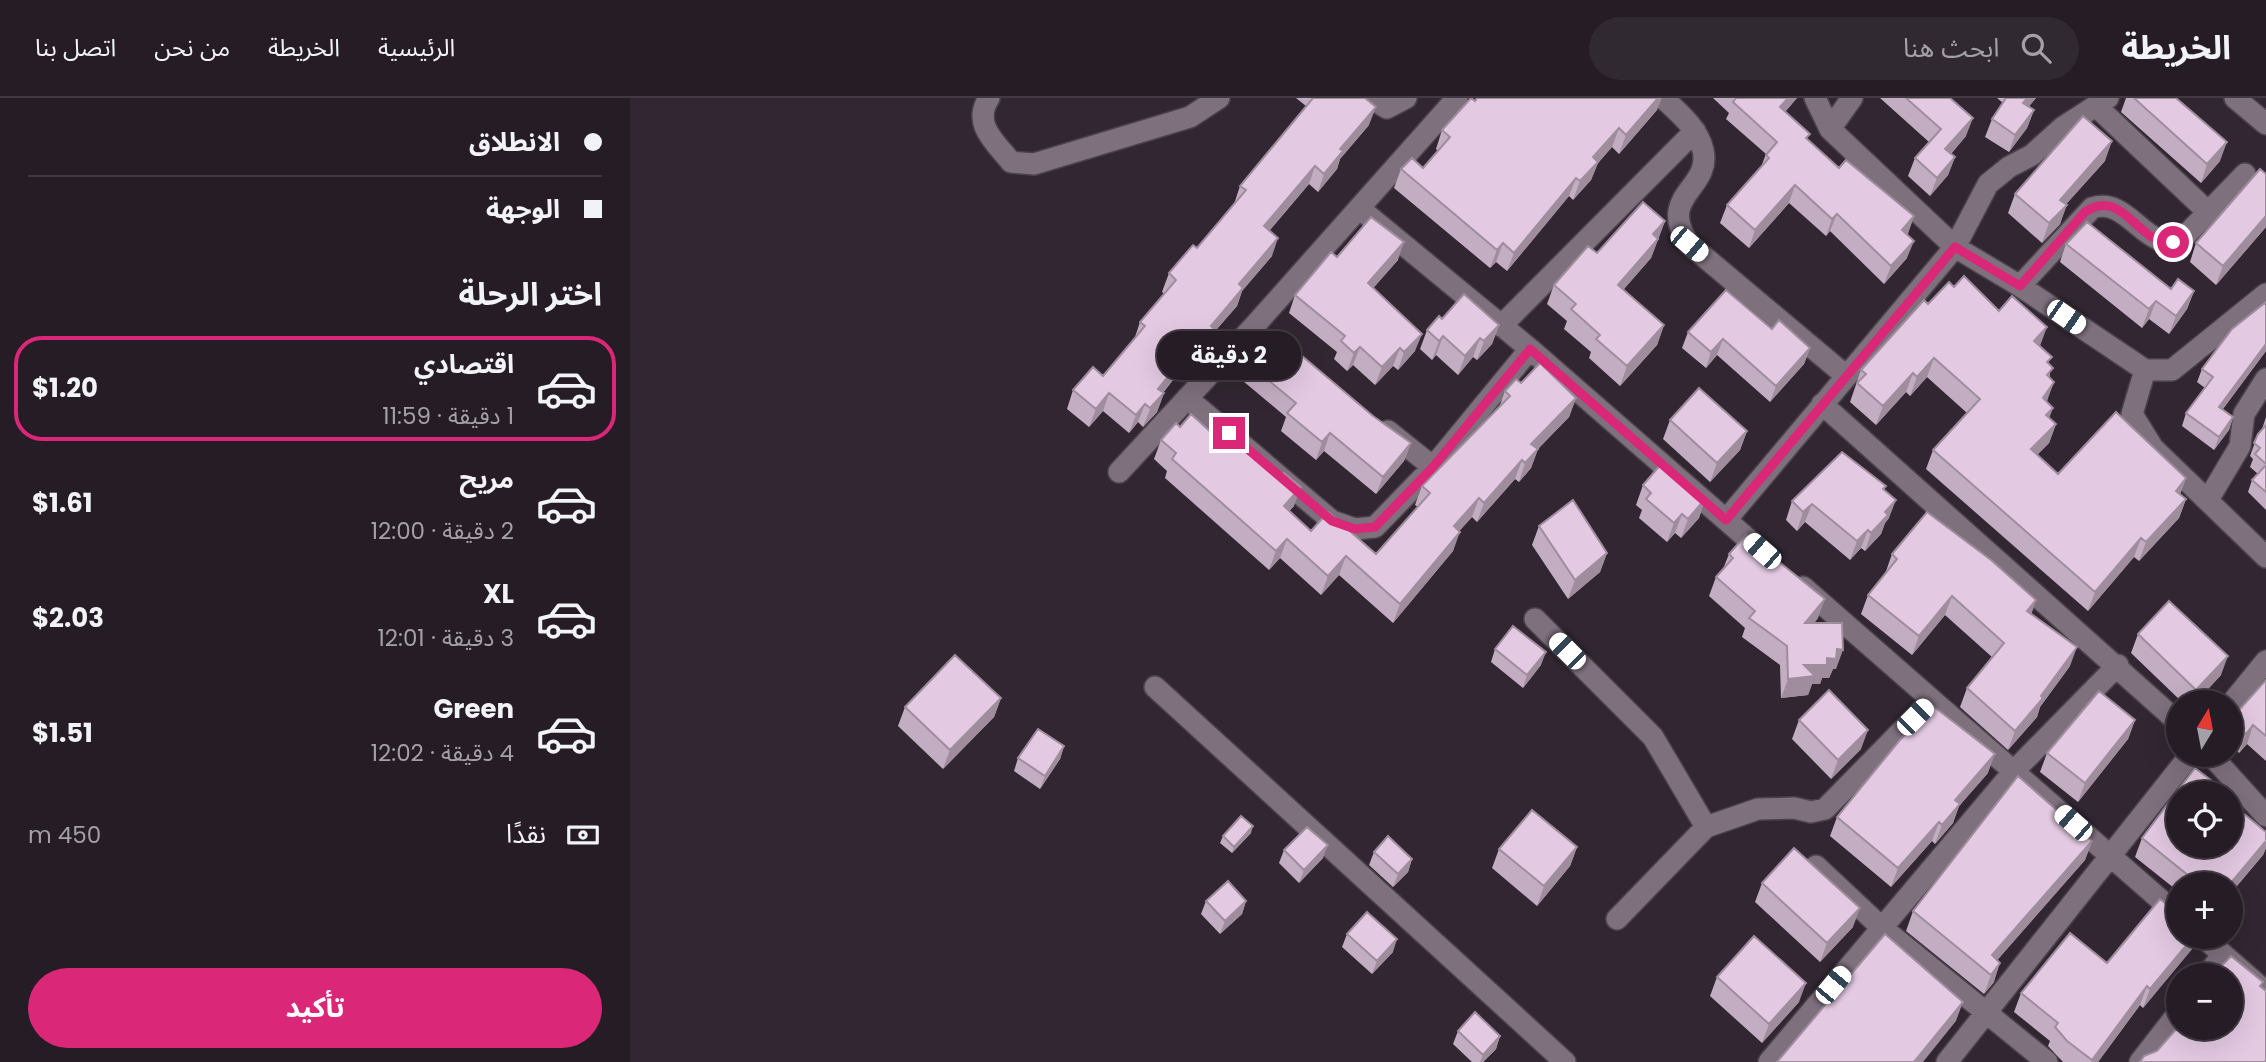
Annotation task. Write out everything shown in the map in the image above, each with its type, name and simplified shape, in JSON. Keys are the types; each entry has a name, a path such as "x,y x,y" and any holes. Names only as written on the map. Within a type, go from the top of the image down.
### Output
{"street":[{"path":"989,98 982,111 982,124 1011,162 1022,164 1034,163 1190,117 1219,98"},
{"path":"1371,98 1387,108 1406,98"},
{"path":"1119,472 1256,324 1457,98"},
{"path":"1663,98 1695,131 1703,149 1703,164 1676,212 1678,228 1689,244 1845,375"},
{"path":"1815,98 1830,129 1955,247 2020,286 2145,370 2172,370 2266,294"},
{"path":"1830,129 1852,98"},
{"path":"2235,98 2266,124"},
{"path":"1726,520 1955,247 1981,196 1998,175 2032,155 2063,127 2102,102 2208,212"},
{"path":"1501,326 1695,131"},
{"path":"2020,286 2092,208 2106,205 2118,208 2156,240 2167,243 2185,236 2245,174"},
{"path":"1359,208 1530,349 2166,905"},
{"path":"1256,324 1277,341"},
{"path":"1187,398 1332,521 1355,529 1375,527 1433,467 1530,349"},
{"path":"2145,370 2132,414 2153,448 2266,557"},
{"path":"2208,500 2240,446 2244,414 2266,379"},
{"path":"1822,404 2118,665 2166,711"},
{"path":"1370,417 1433,467"},
{"path":"1535,619 1653,737 1706,827"},
{"path":"1769,1062 2014,771 2118,665"},
{"path":"2243,690 2265,665"},
{"path":"1155,687 1565,1062"},
{"path":"1616,919 1706,827 1758,809 1786,808 1811,812 1825,808 1932,700"},
{"path":"1947,1062 2181,767"},
{"path":"2222,767 2266,816"},
{"path":"1816,866 1881,927 2047,1062"},
{"path":"2217,949 2266,992"},
{"path":"2216,963 2223,954"},
{"path":"2140,1062 2166,1029"}],"building":[{"path":"1313,98 1365,98 1376,107 1340,149 1343,151 1324,174 1315,166 1264,226 1278,238 1239,284 1243,288 1211,326 1216,331 1200,349 1194,344 1158,389 1164,393 1150,408 1145,404 1136,415 1109,393 1096,409 1073,390 1093,367 1103,376 1145,326 1140,322 1176,280 1169,273 1193,245 1197,248 1246,190 1240,186"},
{"path":"1471,98 1475,101 1477,98 1658,98 1626,135 1619,128 1593,157 1598,162 1580,181 1576,178 1514,253 1503,243 1497,250 1401,169 1412,158 1423,168 1450,137 1442,130"},
{"path":"1736,98 1788,98 1780,107 1810,134 1806,138 1839,168 1846,160 1914,216 1902,230 1914,241 1891,266 1837,214 1832,219 1795,185 1755,230 1727,205 1769,158 1766,155 1777,142 1733,102"},
{"path":"1906,98 1950,98 1973,118 1945,149 1955,157 1937,178 1915,158 1941,129"},
{"path":"2006,98 2027,98 2023,103 2034,110 2015,135 1992,119"},
{"path":"2134,98 2176,98 2227,142 2207,164"},
{"path":"2083,116 2112,141 2060,200 2067,205 2049,223 2015,194"},
{"path":"2260,169 2266,174 2266,216 2223,266 2196,243"},
{"path":"1643,202 1665,221 1653,234 1658,239 1618,285 1664,325 1627,366 1596,339 1600,335 1571,309 1576,304 1554,285 1588,246 1597,253"},
{"path":"1371,217 1404,242 1368,283 1422,334 1404,352 1400,348 1382,367 1360,347 1354,353 1341,341 1345,336 1295,295 1331,252 1337,257"},
{"path":"2087,222 2171,289 2178,279 2194,291 2176,316 2156,301 2149,309 2066,244"},
{"path":"1964,276 1999,311 2012,296 2047,327 2034,341 2052,357 2047,362 2053,368 2047,375 2054,382 2043,398 2053,408 2046,415 2056,424 2031,449 2058,474 2116,412 2186,478 2176,491 2186,499 2146,542 2141,538 2095,592 1933,450 1980,399 1934,358 1917,377 1913,373 1883,406 1857,383 1866,374 1861,370 1924,300 1928,304 1949,282 1954,287"},
{"path":"1726,290 1772,329 1779,320 1810,348 1776,386 1723,339 1711,352 1688,332"},
{"path":"1464,294 1499,325 1484,341 1480,338 1465,356 1443,336 1439,341 1427,330 1439,316 1442,319"},
{"path":"2266,302 2266,344 2219,407 2233,417 2219,437 2186,413 2213,377 2202,369 2232,329"},
{"path":"1275,333 1373,416 1411,443 1383,477 1330,433 1322,442 1287,413 1296,403 1249,364"},
{"path":"1540,363 1576,398 1531,444 1538,449 1525,463 1522,460 1484,503 1479,498 1454,526 1460,532 1400,604 1346,556 1328,576 1287,539 1276,551 1172,459 1176,453 1161,440 1176,423 1180,427 1191,414 1225,445 1232,437 1279,479 1284,473 1301,487 1284,506 1311,531 1328,512 1376,554 1430,493 1422,486 1510,396 1505,391 1516,379 1521,383"},
{"path":"1699,388 1747,431 1717,463 1670,420"},
{"path":"2266,425 2266,464 2255,454 2260,448 2254,443"},
{"path":"1842,452 1886,486 1883,489 1896,500 1885,512 1888,515 1871,533 1868,530 1857,541 1812,504 1803,512 1792,501"},
{"path":"1663,462 1705,499 1688,519 1682,514 1674,523 1646,499 1651,493 1643,485"},
{"path":"2266,465 2266,492 2252,480"},
{"path":"1573,500 1607,553 1575,580 1539,526"},
{"path":"1927,512 1991,560 2036,600 2027,611 2077,647 2041,696 2043,698 2015,731 1967,688 2004,643 1952,596 1919,636 1868,595 1897,559 1892,554"},
{"path":"1746,535 1825,599 1805,623 1842,623 1843,650 1837,649 1836,659 1827,658 1827,665 1804,665 1815,676 1788,679 1787,646 1749,618 1755,611 1716,577 1733,558 1729,554"},
{"path":"2169,601 2228,656 2196,690 2138,634"},
{"path":"1513,626 1546,652 1527,675 1495,649"},
{"path":"955,655 1001,698 950,750 905,707"},
{"path":"2266,680 2266,736 2253,725 2246,734 2244,732 2244,705"},
{"path":"1829,690 1868,730 1838,760 1799,720"},
{"path":"2099,691 2135,720 2085,783 2047,753"},
{"path":"1933,706 1995,754 1955,800 1960,804 1942,825 1939,822 1898,868 1837,817 1899,741"},
{"path":"1038,729 1064,746 1045,776 1018,758"},
{"path":"2195,768 2212,781 2185,781"},
{"path":"2018,776 2092,841 1992,955 2000,963 1991,975 1913,911"},
{"path":"2166,806 2166,857 2142,838"},
{"path":"1532,810 1577,847 1544,886 1499,849"},
{"path":"2243,813 2266,832 2266,841 2240,872 2184,872 2167,858 2243,858"},
{"path":"1241,816 1253,826 1234,847 1223,836"},
{"path":"1307,827 1328,845 1304,870 1284,850"},
{"path":"1388,836 1412,859 1398,874 1374,852"},
{"path":"1794,848 1860,908 1827,943 1762,883"},
{"path":"1228,881 1246,901 1225,921 1206,901"},
{"path":"2160,899 2166,904 2166,949 2183,949 2172,963 2166,963 2166,970 2150,989 2147,986 2092,1060 2067,1041 2055,1027 2058,1023 2021,993 2070,933 2107,963"},
{"path":"1367,912 1397,939 1377,961 1347,934"},
{"path":"1885,934 1963,1002 1914,1062 1777,1062"},
{"path":"1754,936 1806,983 1769,1024 1717,977"},
{"path":"2231,956 2240,963 2224,963"},
{"path":"2243,966 2263,982 2260,986 2266,991 2265,1062 2140,1062 2144,1056 2157,1051 2167,1040 2243,1040"},
{"path":"1475,1012 1500,1036 1483,1055 1458,1031"}],"route":[{"path":"1229,433 1332,521 1355,529 1375,527 1433,467 1530,349 1726,520 1955,247 2020,286 2085,212 2099,205 2118,208 2156,240 2173,242"}]}
